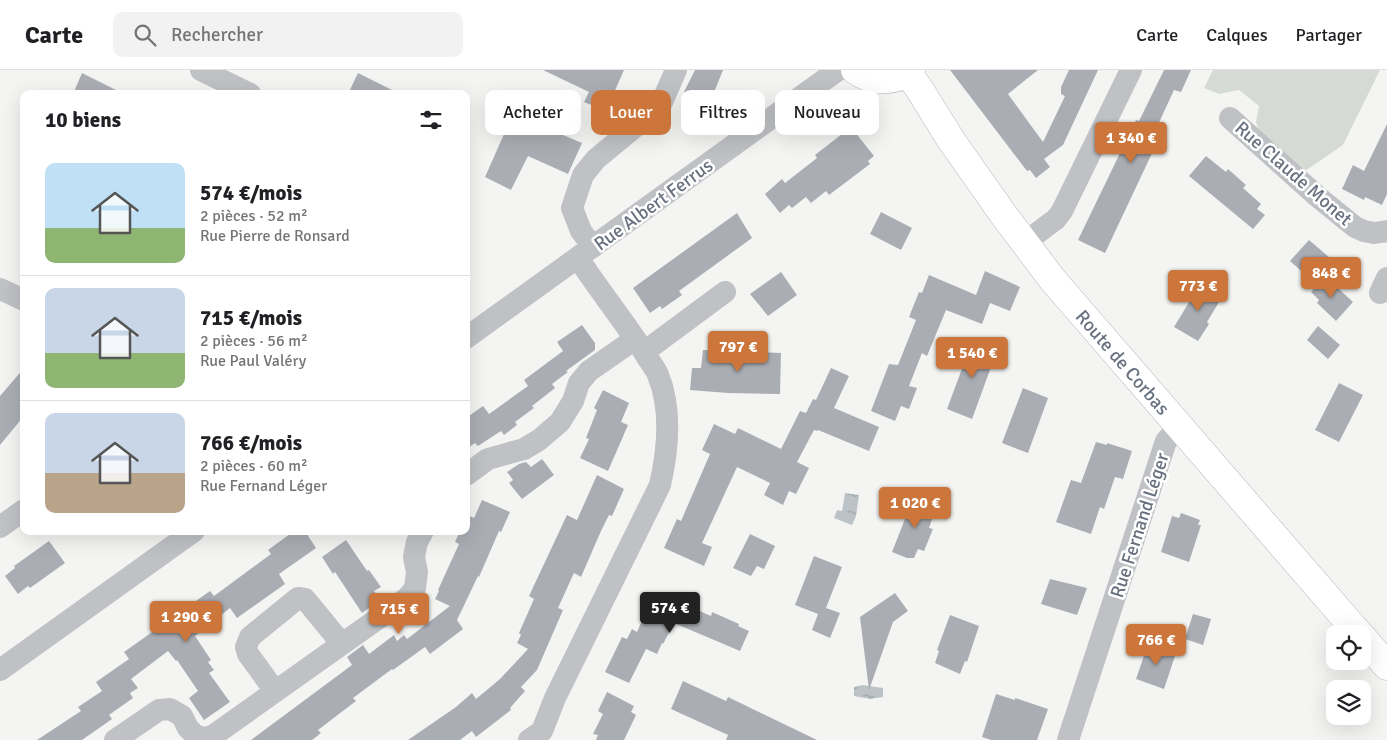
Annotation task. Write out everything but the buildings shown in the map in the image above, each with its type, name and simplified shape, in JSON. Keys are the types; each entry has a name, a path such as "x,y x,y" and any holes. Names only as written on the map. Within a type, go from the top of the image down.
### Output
{"street":[{"path":"200,70 240,90"},
{"path":"540,737 555,698 660,485 666,460 667,432 665,405 658,375 585,253 581,231 572,208 583,175 596,159 647,117 662,102 676,70"},
{"name":"Rue Albert Ferrus","path":"470,335 838,70"},
{"name":"Route de Corbas","path":"855,70 868,78 884,80 899,77 909,71 951,140 1052,279 1351,625"},
{"path":"1024,243 1056,219 1062,211 1131,70"},
{"name":"Rue Claude Monet","path":"1230,118 1355,227 1374,233 1387,232"},
{"path":"0,289 20,298"},
{"path":"470,471 488,459 524,449 539,440 560,422 573,401 579,383 589,371 640,346 725,292"},
{"name":"Rue Fernand Léger","path":"1068,740 1166,441 1179,427"},
{"path":"0,527 20,513"},
{"path":"0,670 188,535"},
{"path":"115,740 158,710 170,709 182,716 188,728 196,736 206,738 214,735 407,598 415,588 417,572 414,557 417,542 421,535"},
{"path":"275,692 248,654 246,647 250,637 298,598 305,599 342,644"},
{"path":"1371,647 1387,666"}],"shaded area":[{"path":"1213,70 1380,70 1343,145 1302,173 1261,137 1256,122 1259,106 1239,90 1219,94 1204,88"}],"water":[{"path":"845,493 859,495 856,516 852,525 834,518 837,510 842,511"},
{"path":"862,685 883,688 883,697 870,699 854,696 854,687"}]}
